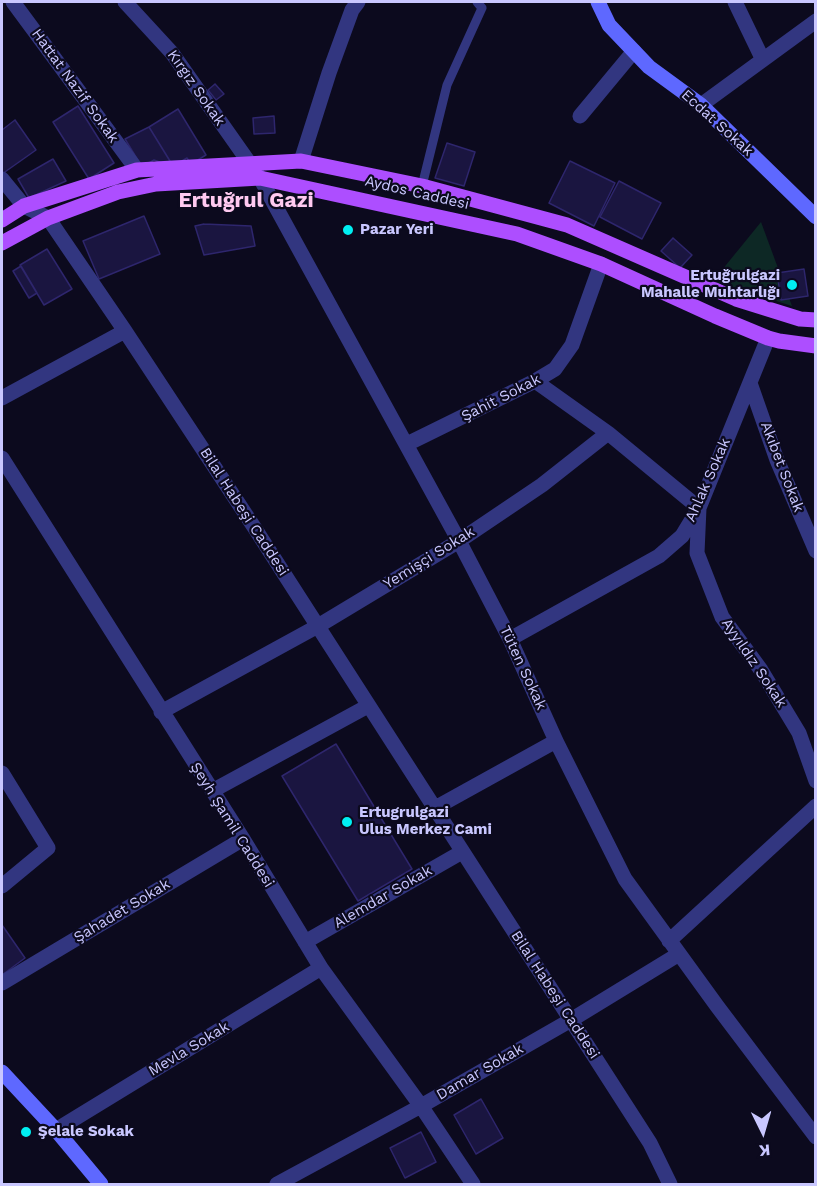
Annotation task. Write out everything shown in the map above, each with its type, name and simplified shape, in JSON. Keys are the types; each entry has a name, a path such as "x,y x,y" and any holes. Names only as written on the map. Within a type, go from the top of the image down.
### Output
{"main road":[{"name":"Aydos Caddesi","path":"2,220 24,206 137,170 248,162 301,161 422,186 567,225 736,299 800,319 816,320"},
{"name":"Aydos Caddesi","path":"2,243 48,218 133,188 196,181 261,178 517,234 601,264 768,338 816,346"}],"street":[{"name":"Hattat Nazif Sokak","path":"12,2 137,170"},
{"name":"Kırgız Sokak","path":"125,2 172,52 261,178"},
{"path":"301,161 329,73 352,10 358,2"},
{"name":"Ecdat Sokak","path":"598,2 609,26 649,67 701,105 816,217"},
{"path":"735,2 762,58"},
{"path":"701,105 762,58 816,21"},
{"path":"580,116 634,51"},
{"name":"Tüten Sokak","path":"261,178 459,540 510,639 556,741 625,879 816,1137"},
{"path":"2,179 24,206 48,218"},
{"name":"Bilal Habeşi Caddesi","path":"48,218 125,331 318,626 650,1143 670,1185"},
{"name":"Şahit Sokak","path":"407,444 555,369 572,345 601,264"},
{"path":"2,398 125,331"},
{"name":"Ahlak Sokak","path":"510,639 659,556 682,536 699,508 768,338"},
{"path":"535,381 608,433 699,508"},
{"name":"Akıbet Sokak","path":"750,383 777,460 816,551"},
{"name":"Yemişçi Sokak","path":"161,712 318,626 459,540 542,485 608,433"},
{"name":"Şeyh Şamil Caddesi","path":"2,458 243,839 321,968 421,1106 473,1185"},
{"name":"Ayyıldız Sokak","path":"699,508 697,553 722,617 761,669 799,733 816,781"},
{"path":"212,791 368,706"},
{"path":"435,808 556,741"},
{"path":"2,773 48,848 2,886"},
{"path":"669,941 816,806"},
{"name":"Şahadet Sokak","path":"2,983 243,839"},
{"name":"Alemdar Sokak","path":"305,942 462,852"},
{"name":"Damar Sokak","path":"277,1185 571,1020 679,954"},
{"name":"Mevla Sokak","path":"56,1130 321,968"},
{"path":"2,1072 56,1130 101,1185"}],"lane":[{"path":"422,186 447,85 482,8 477,2"}],"green space":[{"path":"761,222 792,306 713,281"}],"building":[{"path":"215,84 224,94 216,100 208,90"},
{"path":"78,106 114,163 89,179 53,122"},
{"path":"178,109 206,155 191,164 187,158 173,166 149,127"},
{"path":"274,116 275,133 254,134 253,118"},
{"path":"15,120 36,150 2,174 2,130"},
{"path":"149,127 170,161 165,164 154,160 142,167 125,139"},
{"path":"447,143 475,152 464,186 435,178"},
{"path":"53,159 66,181 29,198 18,179"},
{"path":"570,161 615,183 594,226 549,203"},
{"path":"619,181 661,203 642,239 600,217"},
{"path":"144,216 160,254 99,279 83,241"},
{"path":"204,224 251,226 255,246 204,255 195,226"},
{"path":"673,238 692,255 680,268 661,251"},
{"path":"47,249 72,289 44,305 20,265"},
{"path":"21,266 37,293 29,298 13,271"},
{"name":"Ertuğrulgazi Mahalle Muhtarlığı","path":"804,269 808,296 781,300 777,273"},
{"name":"Ertugrulgazi Ulus Merkez Cami","path":"336,744 412,869 358,901 282,776"},
{"path":"2,925 25,958 2,975"},
{"path":"481,1099 503,1138 476,1154 454,1115"},
{"path":"421,1132 436,1162 405,1178 390,1148"}],"place":[{"name":"Pazar Yeri","path":"348,230"},
{"name":"Ertuğrulgazi Mahalle Muhtarlığı","path":"792,285"},
{"name":"Ertugrulgazi Ulus Merkez Cami","path":"347,822"},
{"name":"Şelale Sokak","path":"26,1132"}],"district":[{"name":"Ertuğrul Gazi","path":"246,201"}]}
